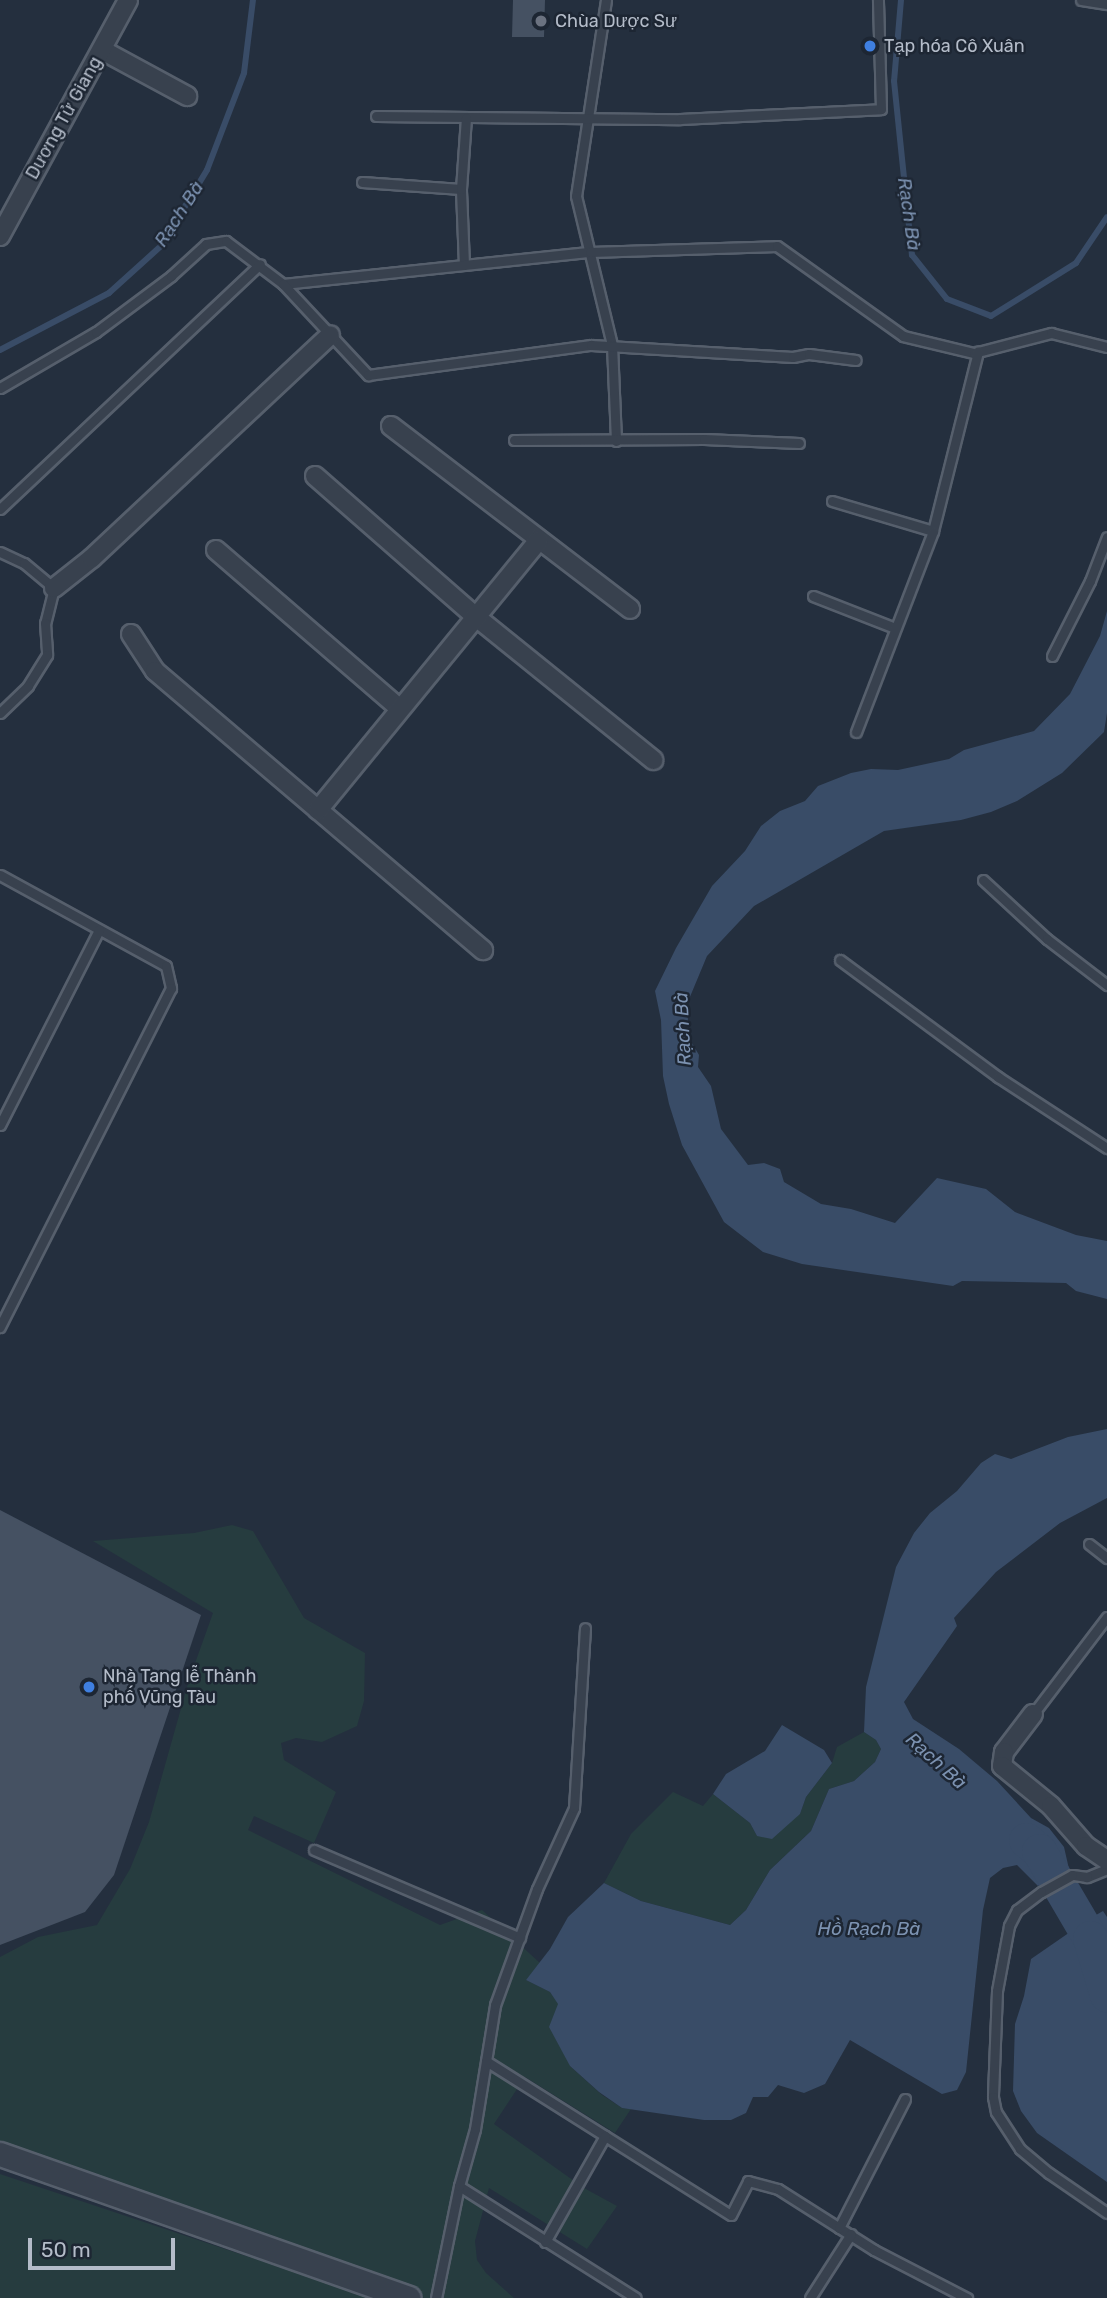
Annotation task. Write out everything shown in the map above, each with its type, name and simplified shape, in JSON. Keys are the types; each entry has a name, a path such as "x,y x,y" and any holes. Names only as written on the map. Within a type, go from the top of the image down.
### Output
{"street":[{"name":"Dương Tử Giang","path":"0,236 128,0"},
{"path":"102,50 187,96"},
{"path":"54,589 77,572 330,335"},
{"path":"390,426 630,608"},
{"path":"315,477 476,617 653,760"},
{"path":"318,810 539,540"},
{"path":"216,550 400,709"},
{"path":"131,634 155,671 483,950"},
{"path":"1033,1714 1004,1752 1002,1766 1051,1806 1086,1846 1107,1860"},
{"path":"0,2154 408,2298"}],"lane":[{"path":"606,0 576,196 577,212 590,252 612,345 616,441"},
{"path":"376,116 587,119 732,117 881,109 878,0"},
{"path":"1081,0 1107,4"},
{"path":"464,265 461,189 466,118"},
{"path":"362,182 461,189"},
{"path":"0,387 96,332 171,276 206,244 226,241 260,264 283,284 368,375 612,345 793,357 809,354 856,360"},
{"path":"283,284 590,252 777,246 904,336 978,352 1051,333 1107,347"},
{"path":"0,509 260,264"},
{"path":"856,732 933,531 978,352"},
{"path":"514,440 704,439 799,443"},
{"path":"832,501 933,531"},
{"path":"1052,656 1090,581 1107,537"},
{"path":"0,552 24,563 54,589 45,623 47,655 28,686 0,713"},
{"path":"813,596 895,628"},
{"path":"0,875 166,966 172,988 0,1327"},
{"path":"983,880 1047,939 1107,985"},
{"path":"0,1125 99,930"},
{"path":"840,960 998,1077 1107,1148"},
{"path":"1089,1544 1107,1558"},
{"path":"1033,1714 1107,1617"},
{"path":"436,2298 458,2186 467,2165 495,2005 511,1953 520,1938 553,1848 574,1808 585,1629"},
{"path":"314,1850 520,1938"},
{"path":"1107,1870 1087,1877 1072,1875 1041,1892 1017,1910 1002,1951 997,1991 993,2097 996,2112 1020,2149 1107,2213"},
{"path":"486,2060 731,2215 748,2181 778,2189 874,2250 967,2298"},
{"path":"839,2228 905,2099"},
{"path":"545,2242 606,2136"},
{"path":"458,2186 636,2298"},
{"path":"810,2298 851,2234"}],"green space":[{"path":"232,1525 253,1531 304,1618 365,1653 364,1701 357,1726 322,1742 296,1738 281,1743 284,1760 336,1792 314,1843 254,1816 248,1830 440,1925 482,1910 540,1963 526,1980 550,1992 559,2004 570,2066 602,2095 622,2108 631,2109 615,2133 525,2077 494,2124 584,2188 617,2206 587,2249 489,2188 475,2241 477,2260 486,2273 514,2298 424,2298 343,2262 0,2142 0,1957 38,1937 97,1925 130,1869 149,1822 189,1680 213,1613 93,1541 194,1533"},
{"path":"864,1732 876,1740 881,1749 875,1762 854,1781 829,1789 811,1831 770,1870 746,1910 730,1925 641,1901 604,1883 631,1834 673,1792 703,1806 713,1794 750,1823 757,1836 800,1814 806,1797 832,1763 837,1747"},
{"path":"0,2174 243,2255 382,2298 0,2298"}],"water":[{"path":"1107,611 1107,713 1104,732 1062,773 1017,801 991,812 961,820 884,831 754,906 707,956 687,1004 689,1038 699,1055 698,1067 711,1086 721,1129 748,1165 764,1163 780,1169 784,1182 821,1204 851,1209 895,1223 937,1178 986,1189 1015,1212 1076,1235 1107,1241 1107,1299 1076,1291 1066,1283 962,1281 953,1286 802,1264 763,1252 724,1222 682,1145 669,1104 663,1076 661,1020 655,991 676,948 712,886 745,851 761,826 780,811 805,801 818,786 851,773 871,769 898,770 949,759 964,750 1034,731 1070,694 1100,636"},
{"name":"Hồ Rạch Bà","path":"1107,1429 1107,1498 1060,1523 996,1572 954,1618 957,1626 904,1702 913,1719 959,1749 997,1781 1031,1818 1049,1828 1064,1847 1069,1869 1038,1886 1017,1865 1003,1868 990,1878 983,1910 966,2072 957,2090 942,2094 850,2040 825,2084 804,2093 778,2085 768,2097 753,2097 746,2113 731,2120 704,2120 622,2108 599,2092 570,2066 549,2027 558,2004 550,1992 526,1980 550,1949 568,1917 604,1883 641,1901 730,1925 746,1910 770,1870 811,1831 829,1789 854,1781 875,1762 881,1749 876,1740 864,1732 866,1687 896,1567 914,1533 930,1513 957,1491 981,1463 995,1454 1011,1459 1068,1437"},
{"path":"782,1725 824,1750 832,1763 806,1797 800,1814 772,1839 757,1836 750,1823 713,1794 726,1774 765,1751"},
{"path":"1078,1885 1096,1915 1103,1911 1107,1917 1107,2182 1037,2133 1021,2111 1013,2091 1015,2024 1031,1959 1073,1930 1054,1898"}],"building":[{"path":"513,0 545,0 544,37 512,37"},
{"name":"Nhà Tang lễ Thành phố Vũng Tàu","path":"0,1510 201,1615 114,1875 85,1912 0,1945"}],"waterway":[{"name":"Rạch Bà","path":"0,350 109,293 161,246 207,170 244,73 253,0"},
{"name":"Rạch Bà","path":"901,0 894,81 912,255 947,299 991,316 1076,263 1107,217"},
{"name":"Rạch Bà","path":"1026,1840 1039,1851 1090,1938 1107,1995"}],"place":[{"name":"Chùa Dược Sư","path":"541,21"},
{"name":"Tạp hóa Cô Xuân","path":"870,46"},
{"name":"Nhà Tang lễ Thành phố Vũng Tàu","path":"89,1687"}]}
